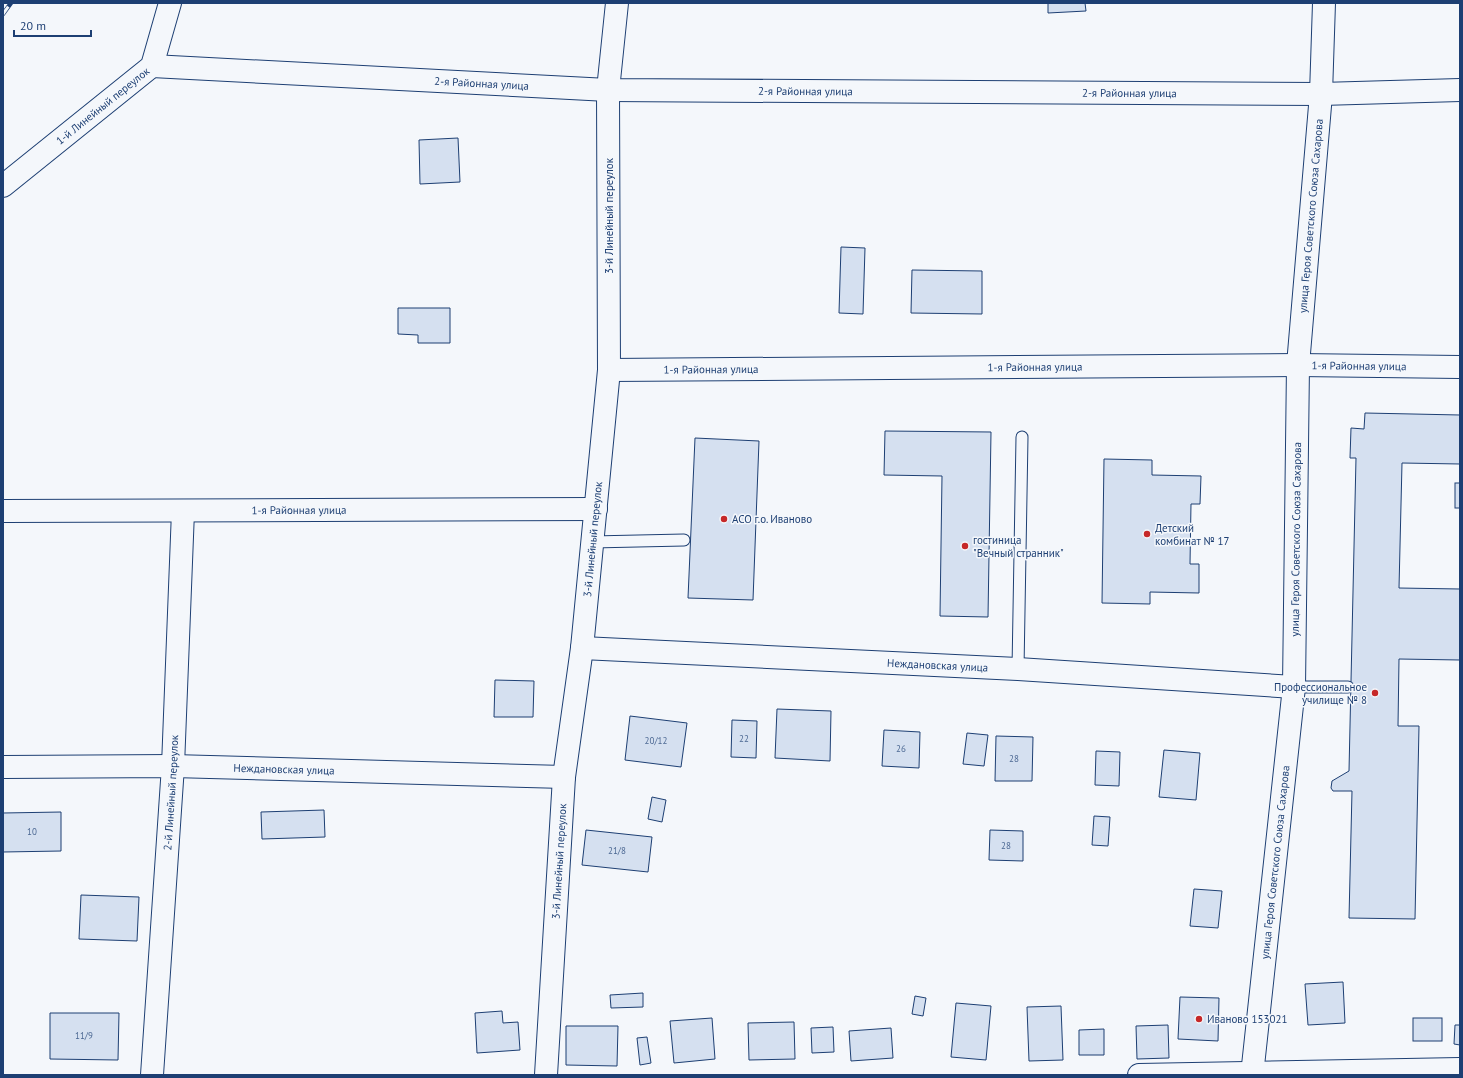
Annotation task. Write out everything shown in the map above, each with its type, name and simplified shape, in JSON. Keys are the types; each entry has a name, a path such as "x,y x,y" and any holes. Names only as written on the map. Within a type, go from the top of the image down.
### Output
{"street":[{"name":"1-й Линейный переулок","path":"3,186 152,66 170,3"},
{"name":"3-й Линейный переулок","path":"546,1075 564,777 582,648 609,370 608,90 616,3"},
{"name":"улица Героя Советского Союза Сахарова","path":"1252,1074 1294,687 1298,365 1321,94 1324,3"},
{"name":"2-я Районная улица","path":"152,66 608,90 1321,94 1460,90"},
{"name":"1-я Районная улица","path":"609,370 1298,365 1460,367"},
{"name":"1-я Районная улица","path":"3,511 596,509"},
{"name":"2-й Линейный переулок","path":"152,1075 173,766 182,511"},
{"name":"Неждановская улица","path":"582,648 1018,669 1294,687"},
{"name":"Неждановская улица","path":"3,767 173,766 564,777"},
{"path":"1139,1075 1460,1069"}],"lane":[{"path":"1018,669 1022,437"},
{"path":"592,542 684,540"},
{"path":"1294,687 1348,686"}],"building":[{"path":"1048,3 1085,3 1086,11 1048,13"},
{"path":"458,138 460,182 420,184 419,140"},
{"path":"841,247 865,248 863,314 839,313"},
{"path":"912,270 982,271 982,314 911,313"},
{"path":"398,308 450,308 450,343 418,343 418,335 398,334"},
{"name":"Профессиональное училище № 8","path":"1365,413 1460,415 1460,464 1402,463 1399,588 1460,589 1460,660 1399,659 1398,726 1419,726 1415,919 1349,918 1352,791 1333,791 1331,788 1332,781 1349,771 1356,458 1350,458 1351,428 1364,429"},
{"name":"гостиница \"Вечный странник\"","path":"885,431 991,432 988,617 940,616 942,476 884,475"},
{"name":"АСО г.о. Иваново","path":"695,438 759,441 753,600 688,598"},
{"name":"Детский комбинат № 17","path":"1104,459 1152,460 1152,475 1201,476 1200,504 1191,504 1190,564 1199,564 1199,593 1150,592 1150,604 1102,603"},
{"path":"1455,483 1460,483 1460,508 1455,508"},
{"path":"495,680 534,681 533,717 494,717"},
{"path":"777,709 831,711 830,761 775,758"},
{"path":"630,716 687,723 681,767 625,760"},
{"path":"732,720 757,721 756,758 731,757"},
{"path":"884,730 920,732 919,768 882,766"},
{"path":"967,733 988,735 984,766 963,764"},
{"path":"996,736 1033,737 1032,781 995,781"},
{"path":"1164,750 1200,753 1196,800 1159,797"},
{"path":"1096,751 1120,752 1119,786 1095,785"},
{"path":"652,797 666,800 662,822 648,819"},
{"path":"324,810 325,837 262,839 261,812"},
{"path":"61,812 61,851 3,852 3,813"},
{"path":"1094,816 1110,817 1108,846 1092,845"},
{"path":"586,830 652,837 648,872 582,865"},
{"path":"990,830 1023,831 1023,861 989,860"},
{"path":"1194,889 1222,891 1218,928 1190,926"},
{"path":"81,895 139,897 137,941 79,939"},
{"path":"1343,982 1345,1023 1308,1025 1305,984"},
{"path":"643,993 643,1007 611,1008 610,995"},
{"path":"915,996 926,998 923,1016 912,1014"},
{"name":"Иваново 153021","path":"1180,997 1219,998 1218,1041 1178,1039"},
{"path":"956,1003 991,1006 986,1060 951,1057"},
{"path":"1061,1006 1063,1060 1029,1061 1027,1007"},
{"path":"502,1011 503,1023 518,1022 520,1050 477,1053 475,1013"},
{"path":"50,1013 119,1013 118,1060 50,1059"},
{"path":"712,1018 715,1059 674,1063 670,1021"},
{"path":"1413,1018 1442,1018 1442,1041 1413,1041"},
{"path":"794,1022 795,1059 749,1060 748,1023"},
{"path":"1168,1025 1169,1058 1137,1059 1136,1026"},
{"path":"1455,1025 1460,1025 1460,1045 1454,1044"},
{"path":"566,1026 618,1026 617,1066 566,1065"},
{"path":"833,1027 834,1052 812,1053 811,1028"},
{"path":"891,1028 893,1058 851,1061 849,1031"},
{"path":"1104,1029 1104,1055 1079,1055 1079,1030"},
{"path":"647,1037 651,1063 640,1065 637,1038"}],"railway":[{"path":"3,14 11,3"}],"place":[{"name":"АСО г.о. Иваново","path":"724,519"},
{"name":"Детский комбинат № 17","path":"1147,534"},
{"name":"гостиница \"Вечный странник\"","path":"965,546"},
{"name":"Профессиональное училище № 8","path":"1375,693"},
{"name":"Иваново 153021","path":"1199,1019"}]}
